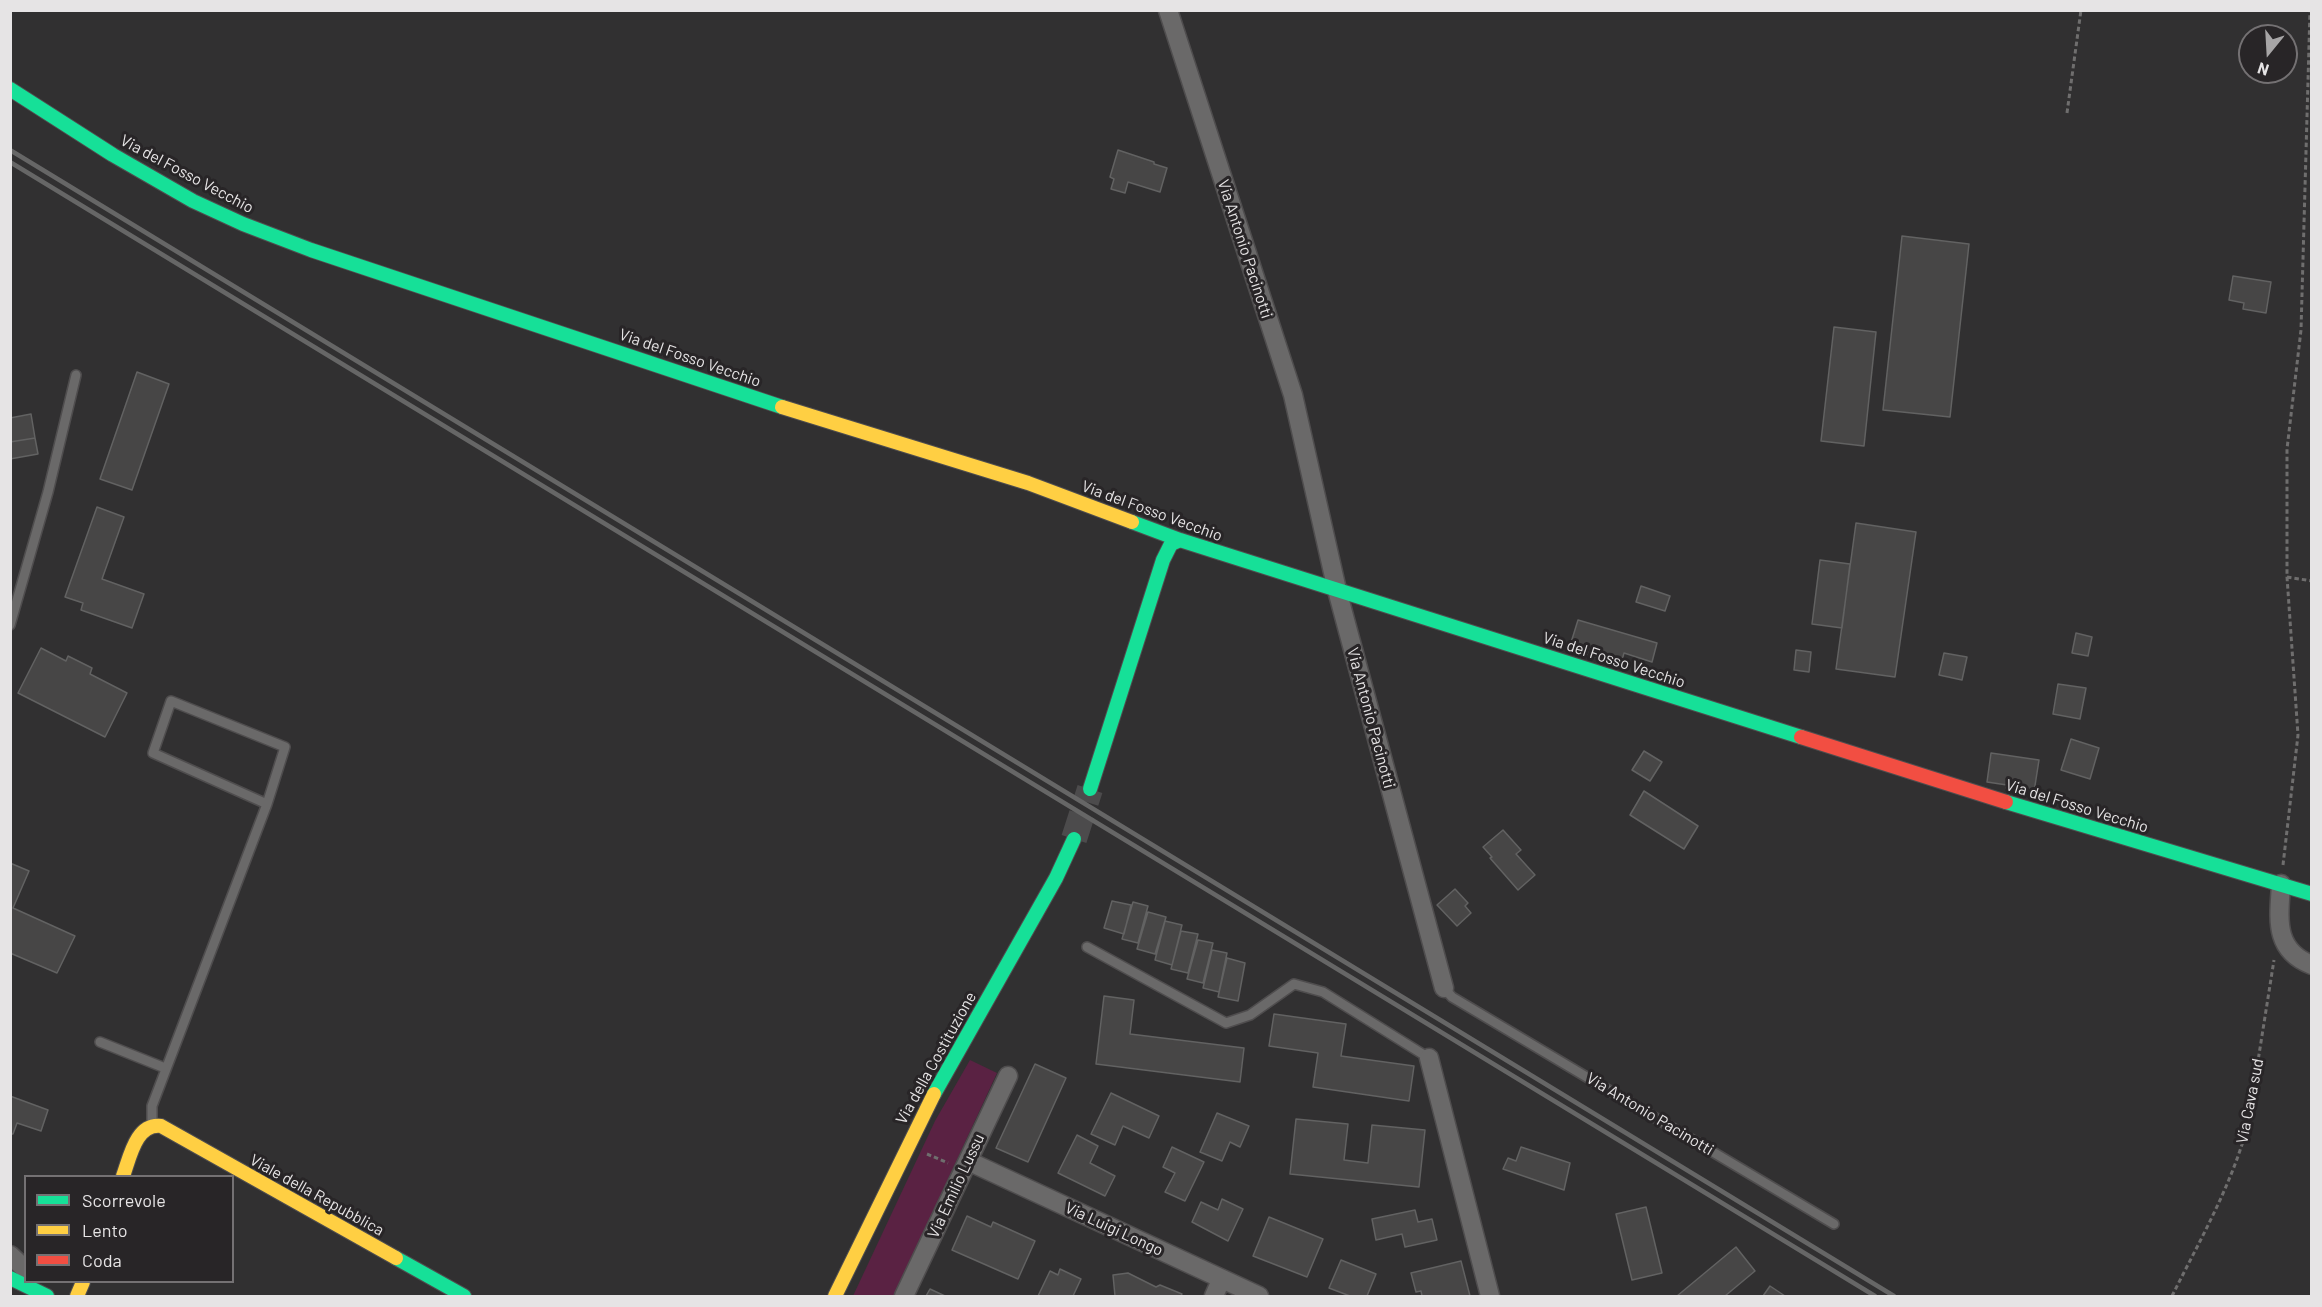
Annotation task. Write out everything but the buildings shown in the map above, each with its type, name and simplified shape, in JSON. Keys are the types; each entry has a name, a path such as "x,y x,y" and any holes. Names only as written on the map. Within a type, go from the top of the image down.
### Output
{"street":[{"name":"Via Antonio Pacinotti","path":"1168,10 1290,385 1337,590 1444,988"},
{"name":"Via del Fosso Vecchio","path":"10,89 168,187 262,233 847,428 1028,483 1180,540 2037,811 2312,894"},
{"path":"1090,789 1163,560 1171,544 1180,540"},
{"name":"Via della Costituzione","path":"835,1296 908,1145 1056,878 1074,839"},
{"path":"2281,884 2279,928 2286,945 2293,954 2312,965"},
{"path":"1429,1058 1490,1296"},
{"name":"Via Emilio Lussu","path":"904,1296 1008,1076"},
{"path":"123,1175 142,1131 152,1125"},
{"name":"Viale della Repubblica","path":"152,1125 169,1130 464,1296"},
{"name":"Via Luigi Longo","path":"966,1166 1218,1288 1259,1296"},
{"path":"10,1254 24,1273"},
{"path":"32,1283 47,1296"}],"lane":[{"path":"10,625 48,492 76,375"},
{"path":"152,1125 152,1106 165,1068 267,804 285,747 171,701 153,753 267,804"},
{"path":"1087,947 1226,1023 1250,1015 1294,984 1308,986 1323,992 1429,1058"},
{"name":"Via Antonio Pacinotti","path":"1444,988 1452,997 1834,1224"},
{"path":"100,1042 165,1068"}],"path":[{"path":"2067,113 2081,10"},
{"path":"2281,884 2298,735 2287,577 2287,449 2301,330 2310,10"},
{"path":"2287,577 2312,581"},
{"name":"Via Cava sud","path":"2172,1296 2229,1184 2242,1148 2250,1113 2279,928"},
{"path":"908,1145 966,1166"}],"shaded area":[{"path":"970,1060 997,1073 894,1296 853,1296 935,1121"}],"tunnel":[{"path":"1074,839 1090,789"}],"railway":[{"path":"10,150 1894,1296"},
{"path":"10,162 1875,1296"}],"traffic: fast":[{"path":"10,89 113,155 193,201 243,224 311,250 782,407"},
{"path":"1132,522 1180,540 1801,737"},
{"path":"1090,789 1163,560 1171,544 1180,540"},
{"path":"2006,802 2312,894"},
{"path":"934,1094 1056,878 1074,839"},
{"path":"396,1258 464,1296"},
{"path":"10,1278 47,1296"}],"traffic: slow":[{"path":"782,407 1028,483 1132,522"},
{"path":"835,1296 934,1094"},
{"path":"123,1175 140,1135 152,1127 161,1126 396,1258"},
{"path":"77,1296 83,1283"}],"traffic: jam":[{"path":"1801,737 2006,802"}]}
